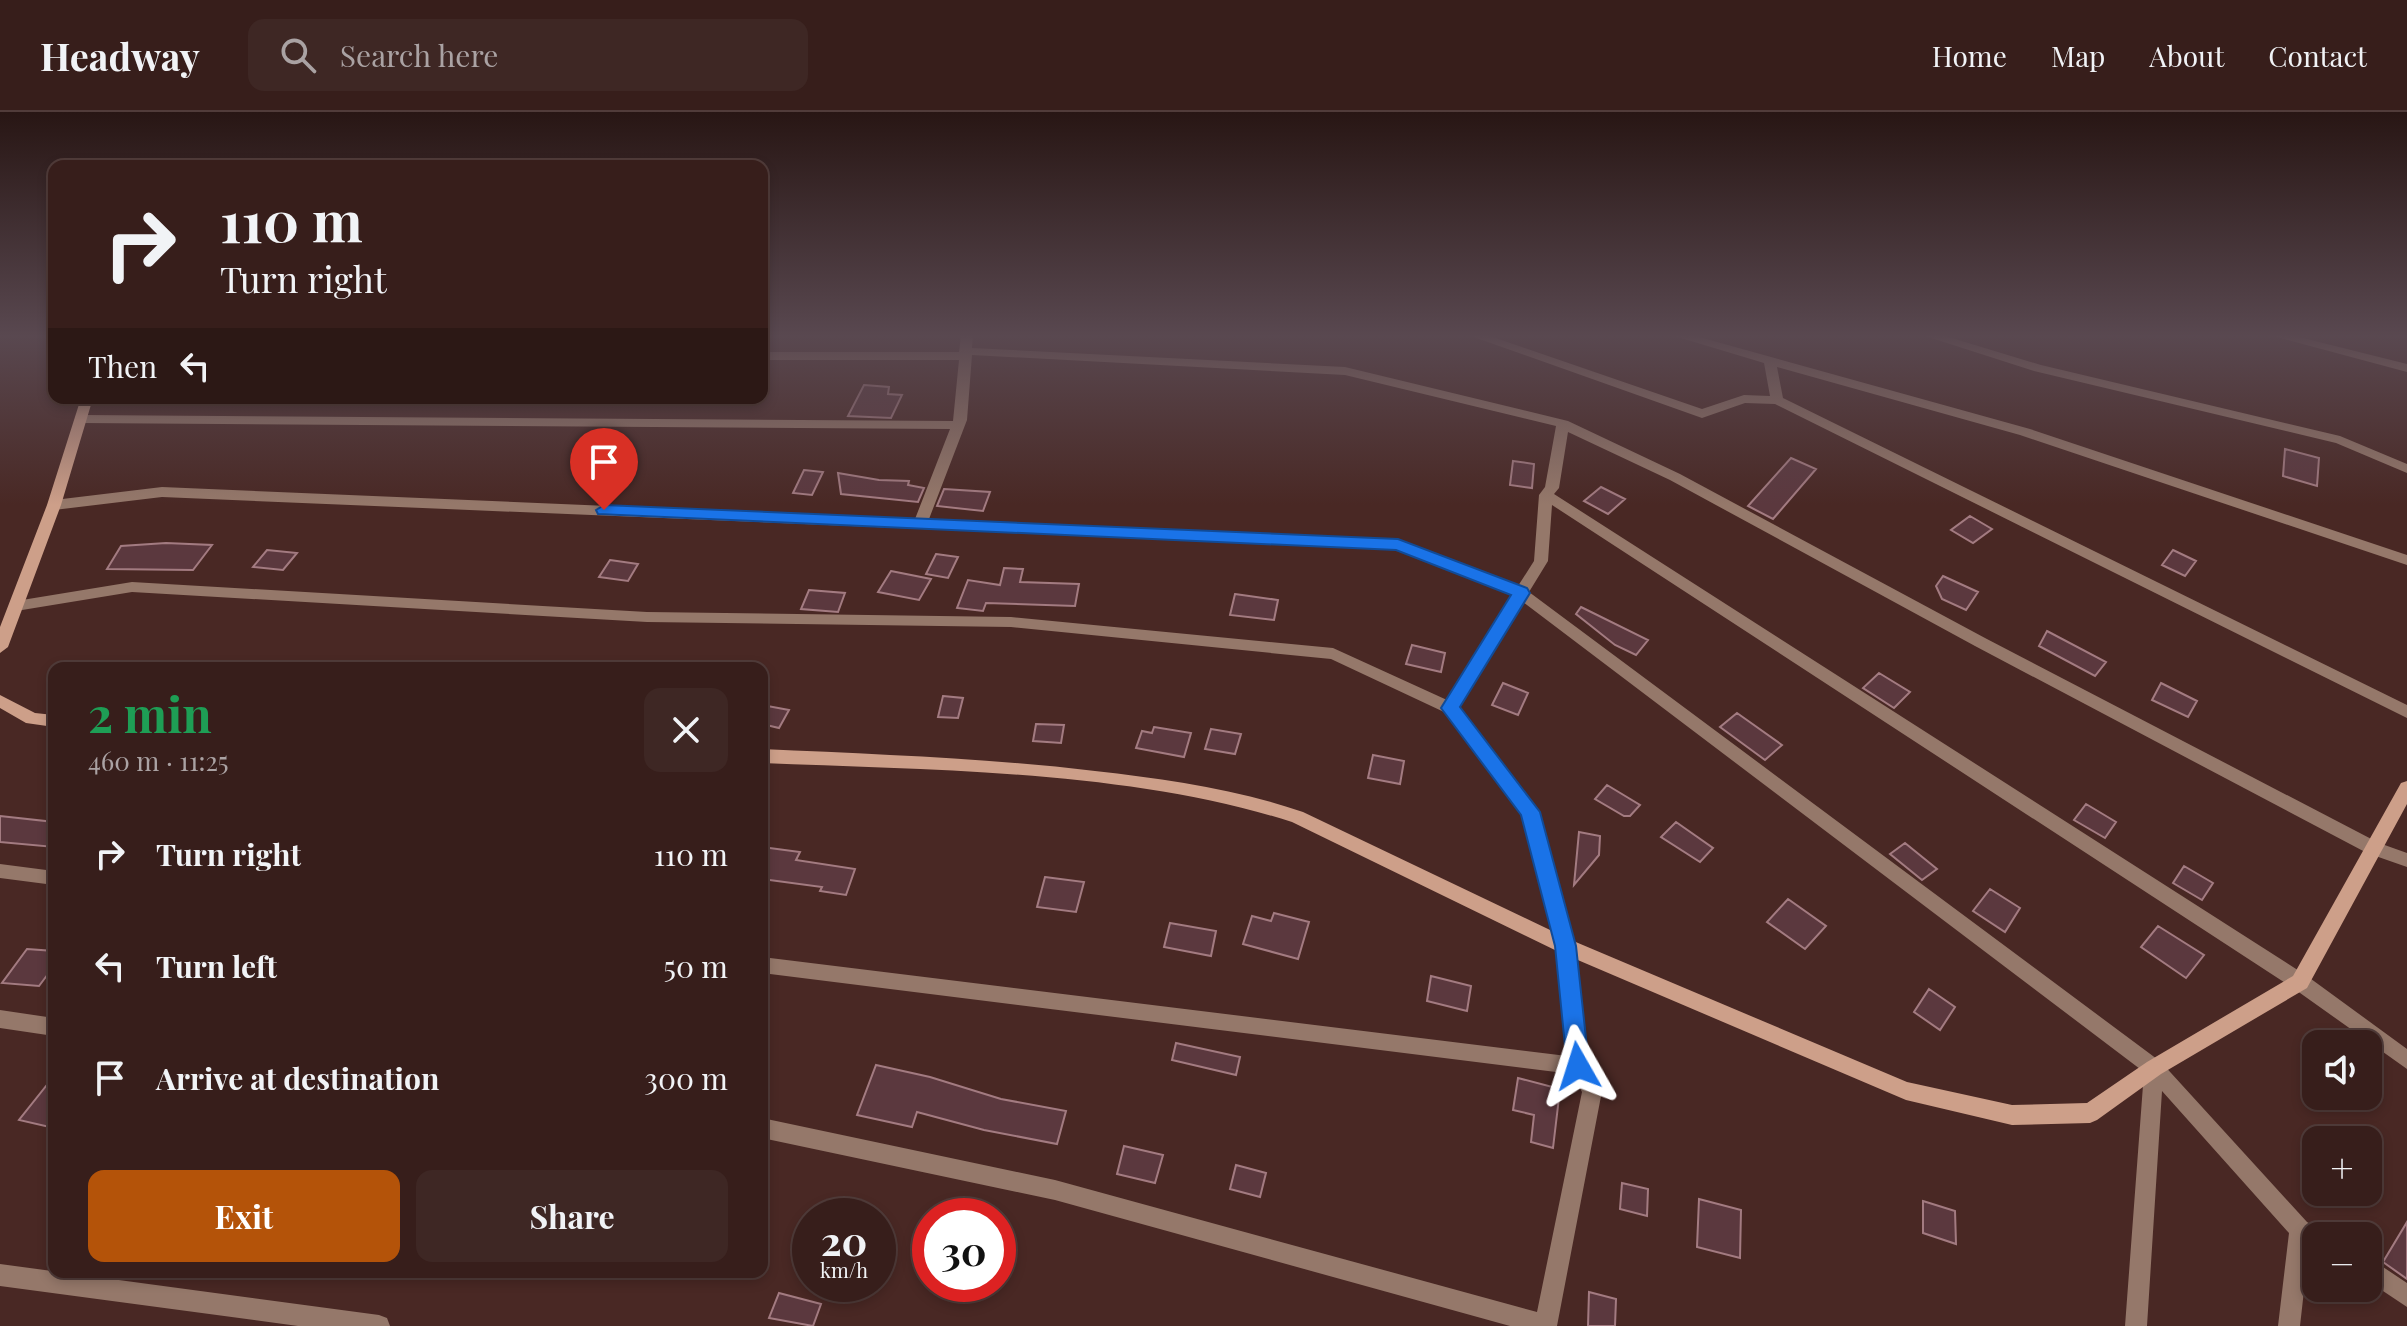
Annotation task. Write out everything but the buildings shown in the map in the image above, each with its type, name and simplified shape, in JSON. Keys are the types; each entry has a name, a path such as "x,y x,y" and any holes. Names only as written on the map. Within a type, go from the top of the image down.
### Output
{"street":[{"path":"920,524 958,425 961,392"},
{"path":"1430,392 1563,424 1675,477 1980,642 2373,848 2407,860"},
{"path":"1638,392 1702,414 1744,399 1777,400 2407,712"},
{"path":"1775,392 1777,400"},
{"path":"1876,392 2025,432 2407,560"},
{"path":"2137,392 2340,440 2407,469"},
{"path":"0,647 54,505 86,404"},
{"path":"82,419 958,425"},
{"path":"1450,708 1541,561 1546,495 1552,488 1563,424"},
{"path":"54,505 162,492 1398,544 1521,593 2154,1068 2302,1228"},
{"path":"1546,495 2300,982 2407,1060"},
{"path":"16,606 132,587 647,617 1011,622 1333,654 1450,708 1530,812 1565,946 1578,1066 1592,1091 1546,1325 1055,1190 768,1129"},
{"path":"0,701 32,719 48,720"},
{"path":"768,756 1030,769 1211,792 1253,802 1297,817 1565,946 1906,1091 2012,1115 2090,1113 2154,1068 2300,982 2407,788"},
{"path":"0,871 48,877"},
{"path":"768,966 1578,1066"},
{"path":"0,1019 48,1026"},
{"path":"2136,1326 2154,1068"},
{"path":"2289,1326 2302,1263"},
{"path":"0,1275 379,1326"},
{"path":"2382,1278 2407,1296"}],"route":[{"path":"604,510 1398,544 1521,593 1450,708 1530,812 1565,946 1578,1066"}]}
